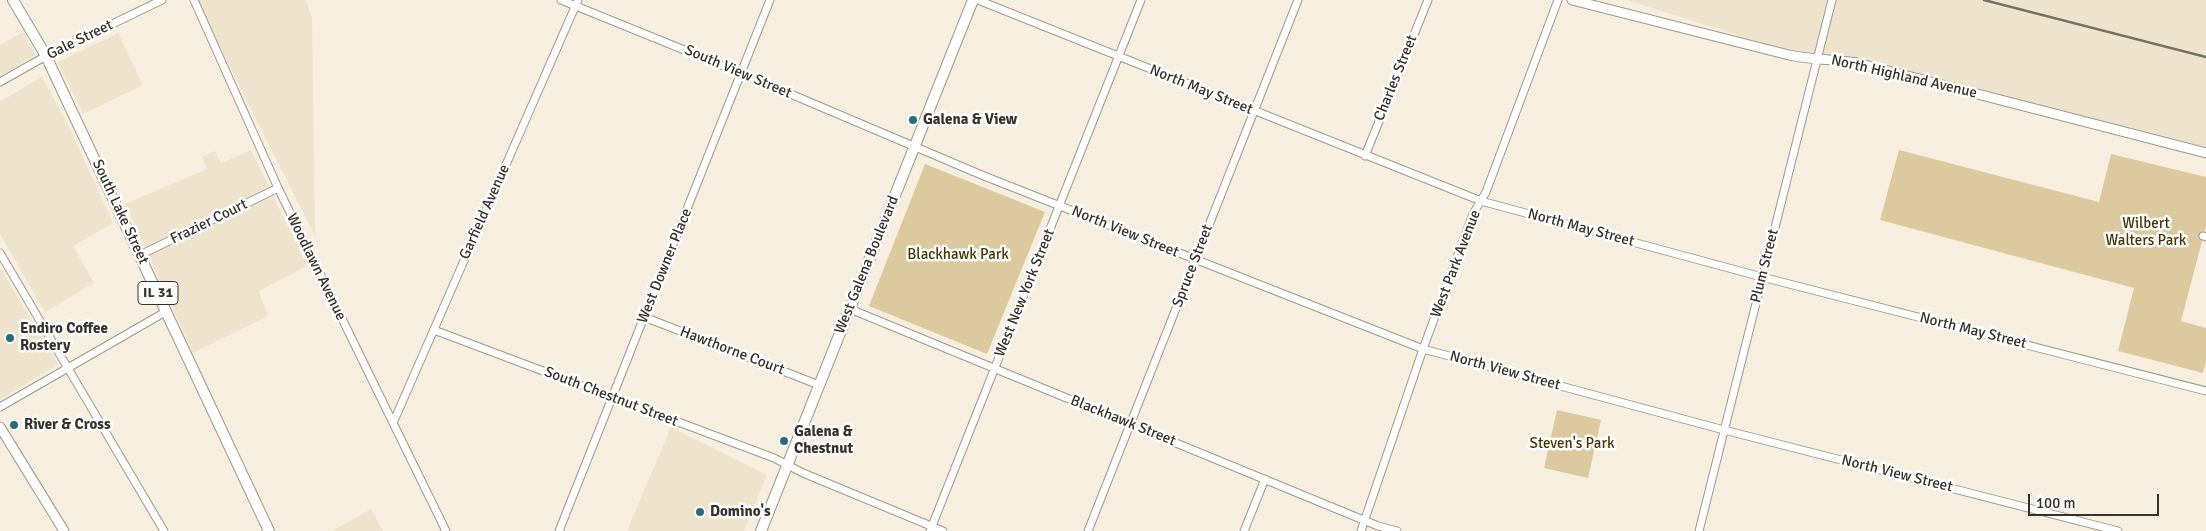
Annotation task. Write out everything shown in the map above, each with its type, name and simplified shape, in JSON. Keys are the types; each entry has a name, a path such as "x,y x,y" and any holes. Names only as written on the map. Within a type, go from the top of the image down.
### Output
{"main road":[{"name":"IL 31","path":"13,0 46,56"},
{"name":"West Galena Boulevard","path":"761,531 913,147 974,0"},
{"name":"South Lake Street","path":"46,56 270,531"}],"street":[{"name":"Gale Street","path":"0,82 46,56 162,0"},
{"name":"Woodlawn Avenue","path":"194,0 278,188 446,531"},
{"name":"South View Street","path":"561,0 576,3 913,147"},
{"name":"West Downer Place","path":"559,531 770,0"},
{"name":"North May Street","path":"978,0 1481,202 1762,277 2206,391"},
{"name":"West New York Street","path":"931,529 1141,0"},
{"name":"Spruce Street","path":"1088,531 1298,0"},
{"name":"Charles Street","path":"1366,156 1428,0"},
{"name":"West Park Avenue","path":"1361,531 1423,349 1473,214 1486,192 1558,0"},
{"name":"North Highland Avenue","path":"1572,0 1806,59 1833,58 1857,63 2206,153"},
{"name":"Plum Street","path":"1699,531 1832,0"},
{"name":"Garfield Avenue","path":"393,423 576,3"},
{"name":"North View Street","path":"913,147 1423,349 1724,430 2118,531"},
{"name":"Frazier Court","path":"140,255 278,188"},
{"path":"0,253 164,531"},
{"name":"Blackhawk Street","path":"850,308 994,370 1365,520 1398,531"},
{"path":"0,407 167,311"},
{"name":"Hawthorne Court","path":"644,317 820,385"},
{"name":"South Chestnut Street","path":"434,330 774,458 787,466 931,529 943,531"},
{"path":"0,427 64,531"},
{"path":"1244,531 1265,479"}],"shaded area":[{"path":"196,0 306,0 312,17 315,236"},
{"path":"1626,0 2206,0 2206,150 1795,53"},
{"path":"23,32 36,55 0,76 0,45"},
{"path":"118,33 143,85 83,114 58,62"},
{"path":"42,76 71,131 113,223 73,246 94,283 45,312 0,234 0,102"},
{"path":"251,150 307,266 259,291 268,316 193,353 125,204 207,169 202,157 215,151 221,163"},
{"path":"0,268 58,364 0,400"},
{"path":"671,427 767,475 744,531 627,531"},
{"path":"371,509 383,531 332,531"}],"green space":[{"name":"Wilbert Walters Park","path":"1899,150 2099,202 2111,154 2206,177 2206,226 2181,321 2206,328 2206,361 2203,373 2118,351 2134,288 1880,220"},
{"name":"Blackhawk Park","path":"925,164 1045,212 987,354 869,306"},
{"name":"Steven's Park","path":"1557,410 1601,420 1588,478 1544,468"}],"railway":[{"path":"1984,0 2206,57"}],"place":[{"name":"Galena & View","path":"913,120"},
{"name":"Endiro Coffee Rostery","path":"10,338"},
{"name":"River & Cross","path":"14,425"},
{"name":"Galena & Chestnut","path":"784,441"},
{"name":"Domino's","path":"700,512"}]}
